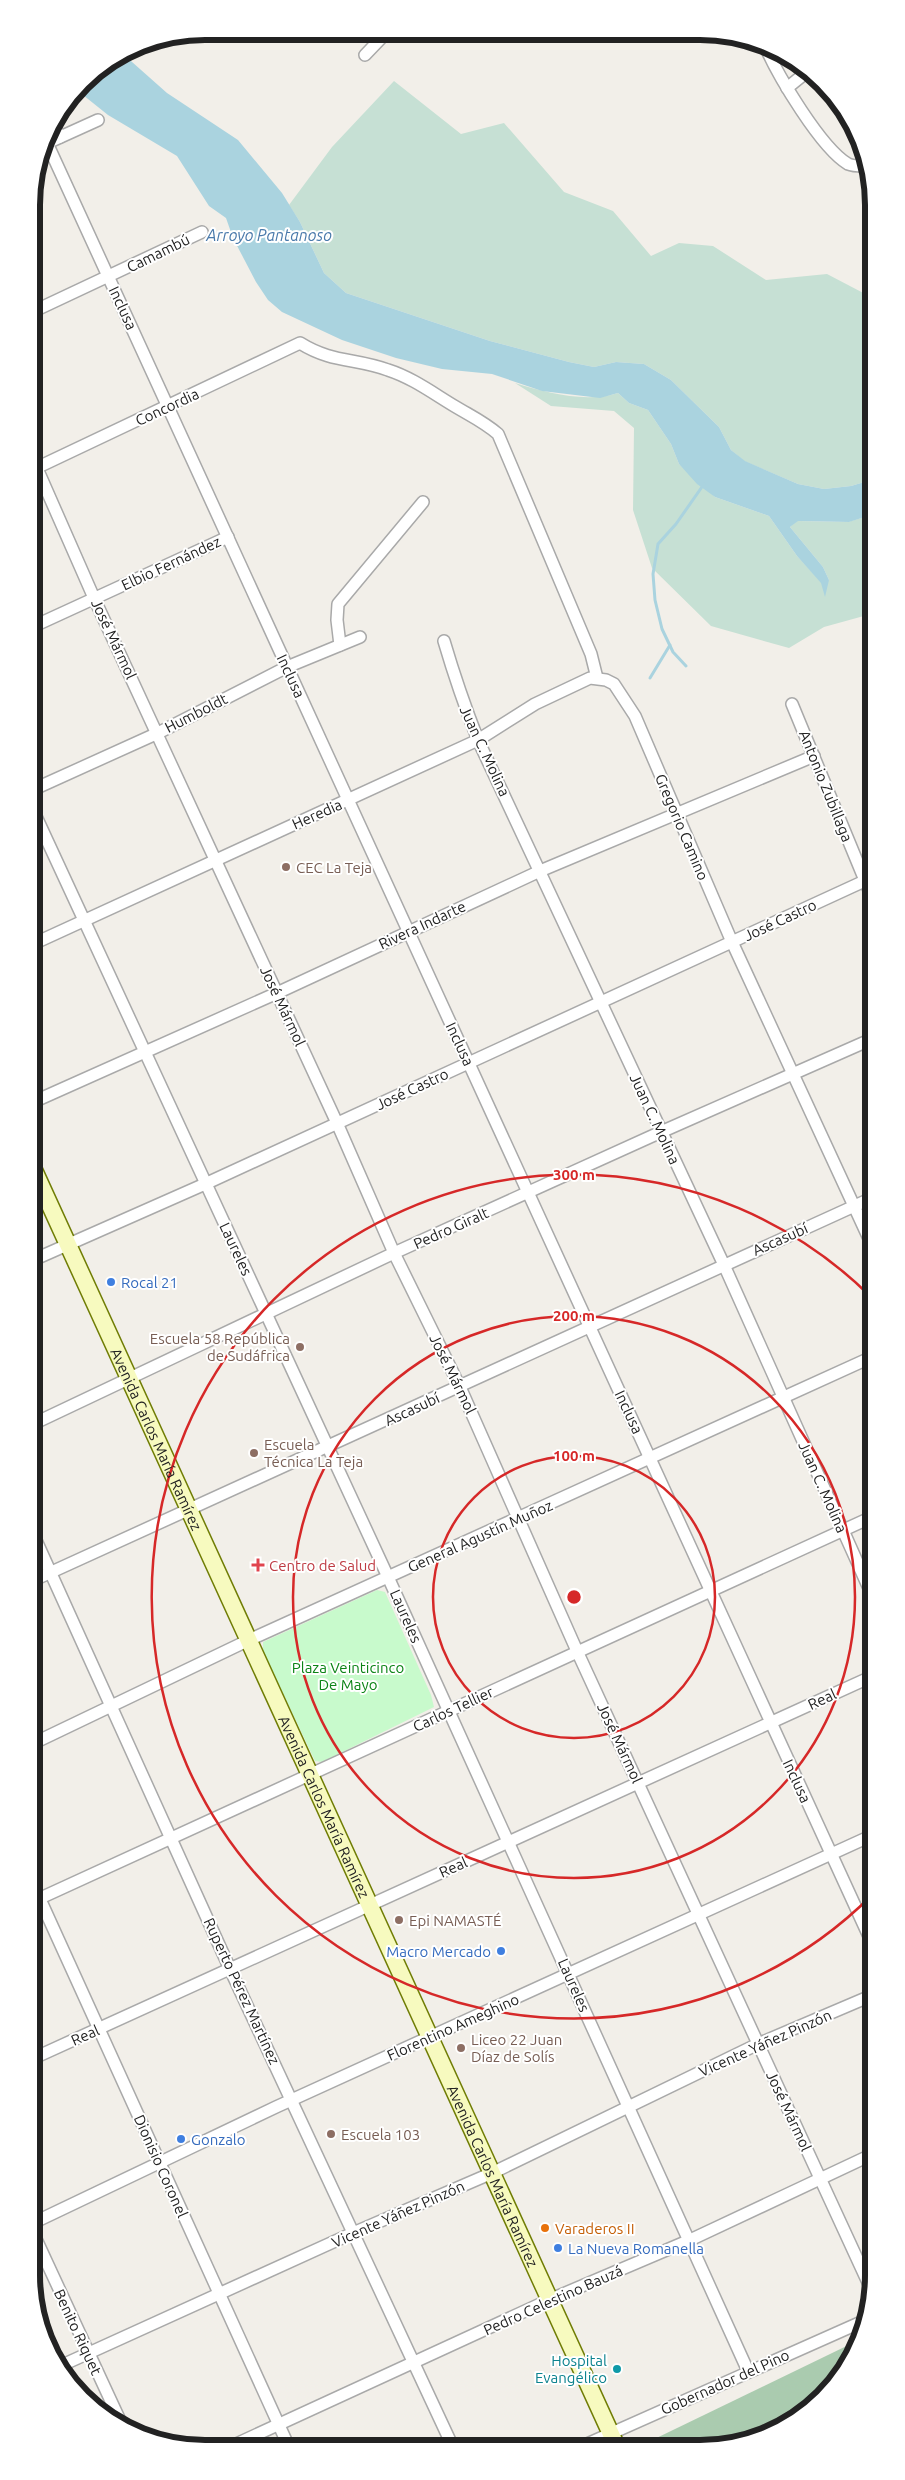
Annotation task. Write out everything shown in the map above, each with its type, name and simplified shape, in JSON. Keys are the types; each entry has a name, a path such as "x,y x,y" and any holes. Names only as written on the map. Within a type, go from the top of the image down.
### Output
{"main road":[{"name":"Avenida Carlos María Ramírez","path":"40,1183 613,2440"}],"street":[{"path":"365,55 379,40"},
{"path":"771,57 787,88 814,129 849,165 860,165"},
{"path":"787,88 802,76"},
{"path":"54,140 98,120"},
{"path":"57,132 60,137"},
{"name":"Inclusa","path":"50,152 865,1928"},
{"name":"Camambú","path":"40,308 202,232"},
{"name":"Concordia","path":"40,462 168,407 300,343 318,354 380,367 410,379 483,421 498,434 545,550 588,646 597,678"},
{"name":"José Mármol","path":"40,478 217,860 337,1123 394,1254 460,1387 577,1651 700,1914 865,2276"},
{"path":"340,645 337,620 338,604 424,502"},
{"name":"Elbio Fernández","path":"40,623 228,537"},
{"name":"Humboldt","path":"40,786 158,733 287,667 360,637"},
{"name":"Juan C. Molina","path":"444,641 458,690 478,740 724,1265 865,1579"},
{"name":"Heredia","path":"40,941 478,740 535,704 584,681 597,678"},
{"name":"Gregorio Camino","path":"597,678 611,682 618,688 634,716 732,942 865,1230"},
{"name":"Antonio Zubillaga","path":"792,704 865,873"},
{"name":"Rivera Indarte","path":"40,1099 277,993 540,871 814,756"},
{"name":"Laureles","path":"40,827 388,1577 748,2371"},
{"name":"José Castro","path":"40,1257 206,1184 865,881"},
{"name":"Pedro Giralt","path":"40,1421 394,1254 661,1132 865,1042"},
{"name":"Ascasubí","path":"40,1577 865,1201"},
{"name":"General Agustín Muñoz","path":"40,1740 249,1640 865,1360"},
{"name":"Carlos Tellier","path":"40,1899 865,1520"},
{"name":"Ruperto Pérez Martínez","path":"40,1550 230,1968 293,2099 450,2440"},
{"name":"Real","path":"40,2055 865,1679"},
{"name":"Florentino Ameghino","path":"40,2219 293,2099 865,1839"},
{"name":"Dionisio Coronel","path":"40,1906 99,2029 285,2440"},
{"name":"Vicente Yáñez Pinzón","path":"66,2363 353,2233 492,2173 758,2044 865,1998"},
{"name":"Pedro Celestino Bauzá","path":"247,2440 549,2300 690,2240 865,2158"},
{"name":"Benito Riquet","path":"40,2250 116,2413"},
{"name":"Gobernador del Pino","path":"613,2440 748,2371 857,2324"}],"green space":[{"path":"394,81 461,134 504,123 564,192 613,211 651,256 679,243 713,246 766,280 827,274 865,294 865,482 851,486 824,489 798,484 744,461 731,450 719,427 671,380 644,364 616,362 594,367 569,362 490,341 346,293 324,273 300,222 289,205 332,147"},
{"path":"515,383 566,396 593,397 618,393 629,403 648,410 671,444 679,464 715,497 769,516 797,556 822,583 829,580 823,567 790,527 797,521 848,522 865,517 865,616 824,627 789,648 711,626 652,568 633,510 634,428 614,411 551,406"},
{"name":"Plaza Veinticinco De Mayo","path":"377,1590 385,1592 431,1695 434,1707 322,1762 315,1761 263,1651 263,1642"},
{"path":"849,2345 837,2367 824,2384 809,2399 782,2418 743,2434 722,2439 652,2440"}],"water":[{"name":"Arroyo Pantanoso","path":"129,59 167,93 238,140 282,193 300,222 324,273 346,293 490,341 569,362 594,367 616,362 644,364 671,380 719,427 731,450 745,461 798,484 824,489 851,486 865,482 865,517 849,522 798,521 790,527 823,567 829,580 825,597 821,583 797,556 769,516 715,497 697,484 679,464 671,444 648,410 629,403 618,393 600,398 542,391 492,374 442,369 396,358 342,340 282,312 268,300 256,282 233,238 226,218 209,206 177,156 108,115 83,95 96,81"}],"waterway":[{"path":"686,666 673,652 662,629 655,600 653,574 658,544 676,524 704,484"},
{"path":"650,678 670,645"}],"place":[{"name":"CEC La Teja","path":"286,867"},
{"name":"Rocal 21","path":"111,1282"},
{"name":"Escuela 58 República de Sudáfrica","path":"300,1347"},
{"name":"Escuela Técnica La Teja","path":"254,1453"},
{"name":"Centro de Salud","path":"258,1565"},
{"name":"Epi NAMASTÉ","path":"399,1920"},
{"name":"Macro Mercado","path":"501,1951"},
{"name":"Liceo 22 Juan Díaz de Solís","path":"461,2048"},
{"name":"Escuela 103","path":"331,2134"},
{"name":"Gonzalo","path":"181,2139"},
{"name":"Varaderos II","path":"545,2228"},
{"name":"La Nueva Romanella","path":"558,2248"},
{"name":"Hospital Evangélico","path":"617,2369"}]}
